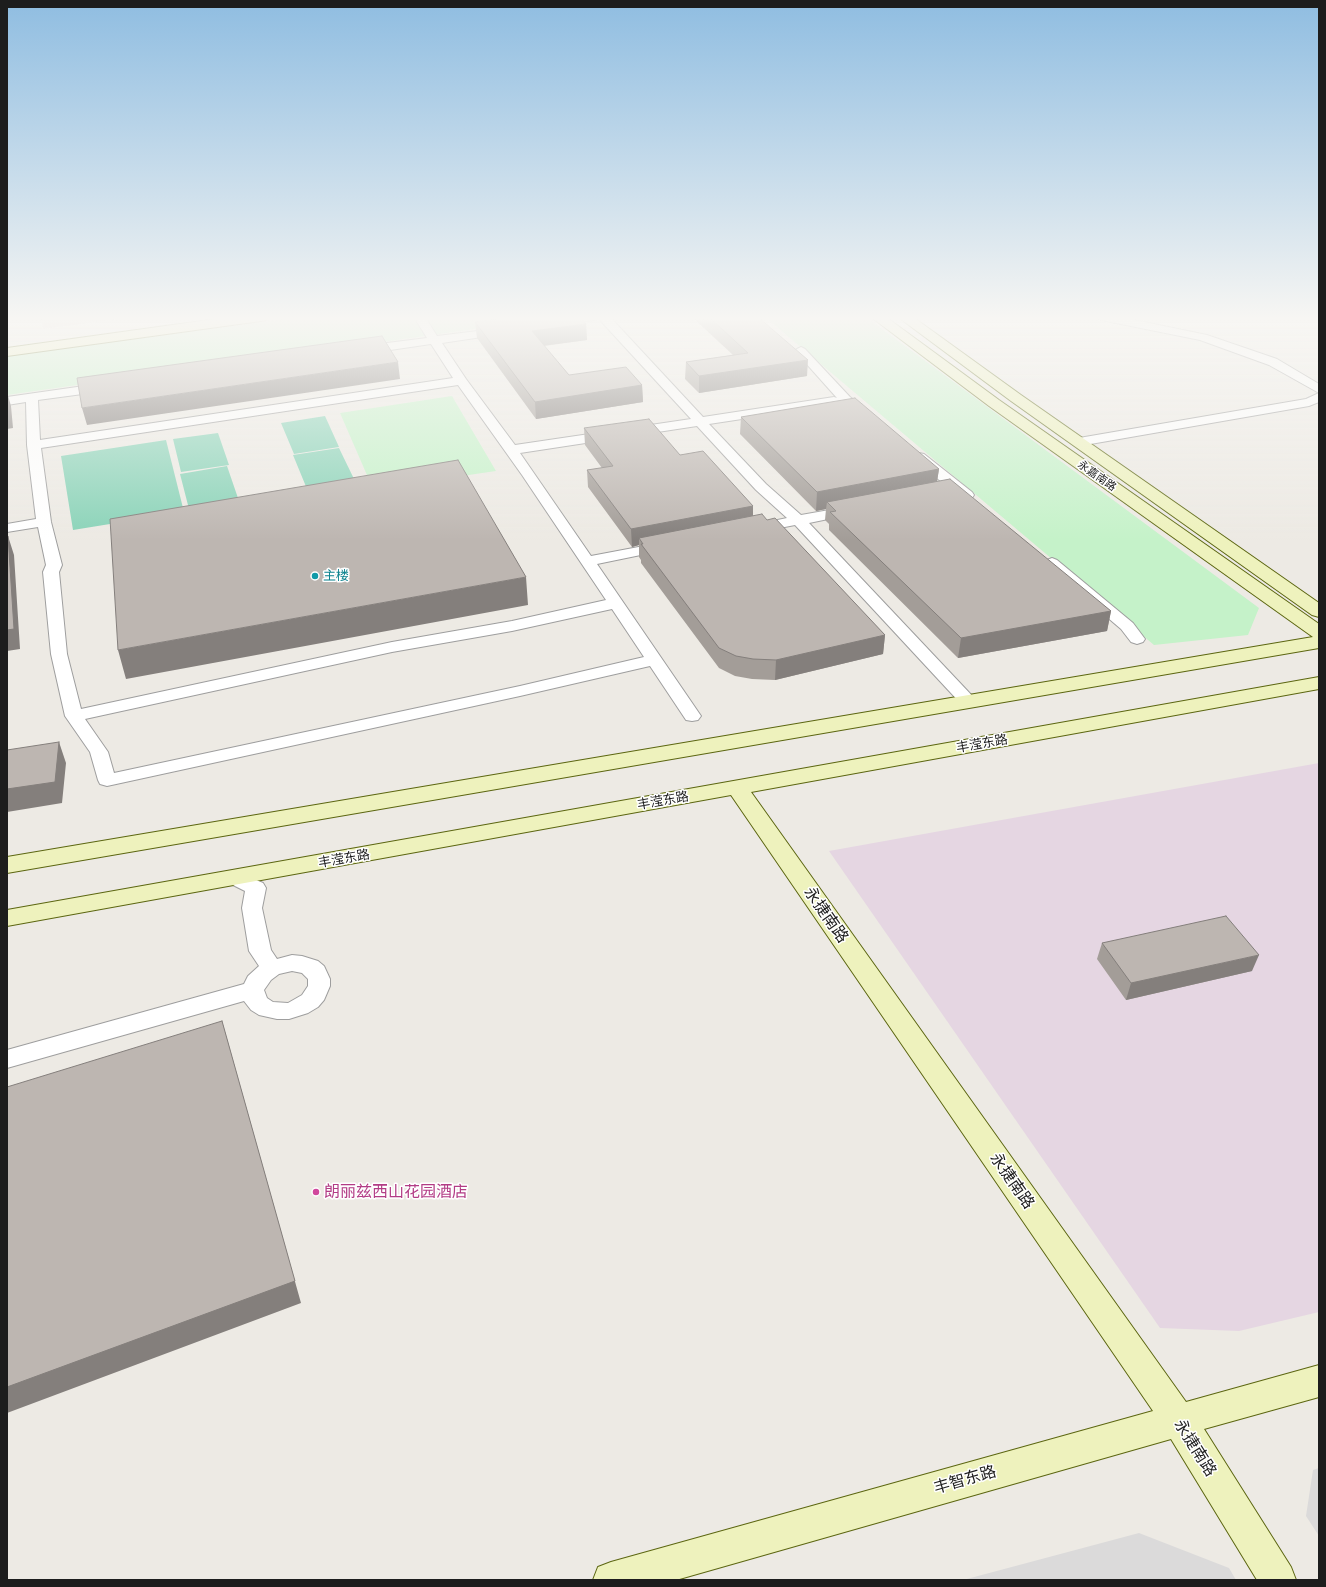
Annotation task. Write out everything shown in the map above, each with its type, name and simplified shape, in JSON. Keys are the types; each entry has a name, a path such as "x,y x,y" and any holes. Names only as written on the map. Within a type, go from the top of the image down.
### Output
{"street":[{"path":"7,401 76,391"},
{"path":"34,445 388,391"},
{"path":"469,391 588,561 692,716"},
{"path":"671,391 761,487 798,520 969,702"},
{"path":"838,391 846,400 877,424"},
{"name":"永嘉南路","path":"978,391 1319,633"},
{"name":"永嘉南路","path":"1008,391 1319,611"},
{"path":"1079,442 1309,402 1319,397"},
{"path":"32,398 34,445 44,522 54,565 51,572 59,654 74,716 99,752 107,780 520,691 655,660"},
{"path":"511,450 846,400"},
{"path":"908,449 977,504"},
{"path":"943,492 958,489"},
{"path":"743,531 867,507"},
{"path":"7,528 44,522"},
{"path":"588,561 681,543"},
{"path":"1039,553 1102,603 1127,626 1137,639"},
{"path":"74,716 392,647 512,626 616,603"},
{"path":"7,865 1319,642"},
{"name":"丰滢东路","path":"7,918 1319,683"},
{"name":"永捷南路","path":"737,788 1179,1420 1278,1580"},
{"path":"236,878 256,888 252,908 260,951 272,968"},
{"path":"282,964 302,964 310,967 316,972 319,979 319,986 316,994 310,1001 289,1011 267,1009 259,1004 254,998 253,990 256,982 263,974 282,964"},
{"path":"7,1059 253,990"},
{"name":"丰智东路","path":"611,1580 1319,1381"}],"shaded area":[{"path":"1319,763 1319,1312 1239,1331 1160,1328 829,851"},
{"path":"1319,1468 1319,1536 1306,1516 1313,1470"},
{"path":"1139,1533 1229,1568 1236,1580 963,1580"}],"green space":[{"path":"7,391 35,391 7,395"},
{"path":"853,391 966,391 1259,608 1248,635 1154,645"},
{"path":"452,396 496,471 373,489 340,413"},
{"path":"325,416 339,447 294,454 281,423"},
{"path":"218,433 229,465 181,472 173,439"},
{"path":"166,440 184,512 73,530 61,456"},
{"path":"339,448 355,481 307,489 293,455"},
{"path":"227,466 239,501 189,509 180,474"}],"building":[{"path":"79,391 198,391 82,408"},
{"path":"527,391 604,391 535,402"},
{"path":"855,398 939,469 817,492 741,417"},
{"path":"649,419 680,455 703,451 753,506 631,529 587,470 613,466 584,428"},
{"name":"主楼","path":"458,460 526,577 118,650 110,519"},
{"path":"950,479 1111,611 961,638 830,512 836,511 827,502"},
{"path":"762,514 767,520 775,518 885,635 776,660 753,659 736,656 719,648 641,544 643,544 639,538"},
{"path":"7,536 14,629 7,630"},
{"path":"59,742 55,782 7,789 7,750"},
{"path":"1226,916 1259,955 1131,983 1102,943"},
{"path":"222,1021 295,1281 7,1387 7,1087"}],"place":[{"name":"主楼","path":"315,576"},
{"name":"朗丽兹西山花园酒店","path":"316,1192"}]}
